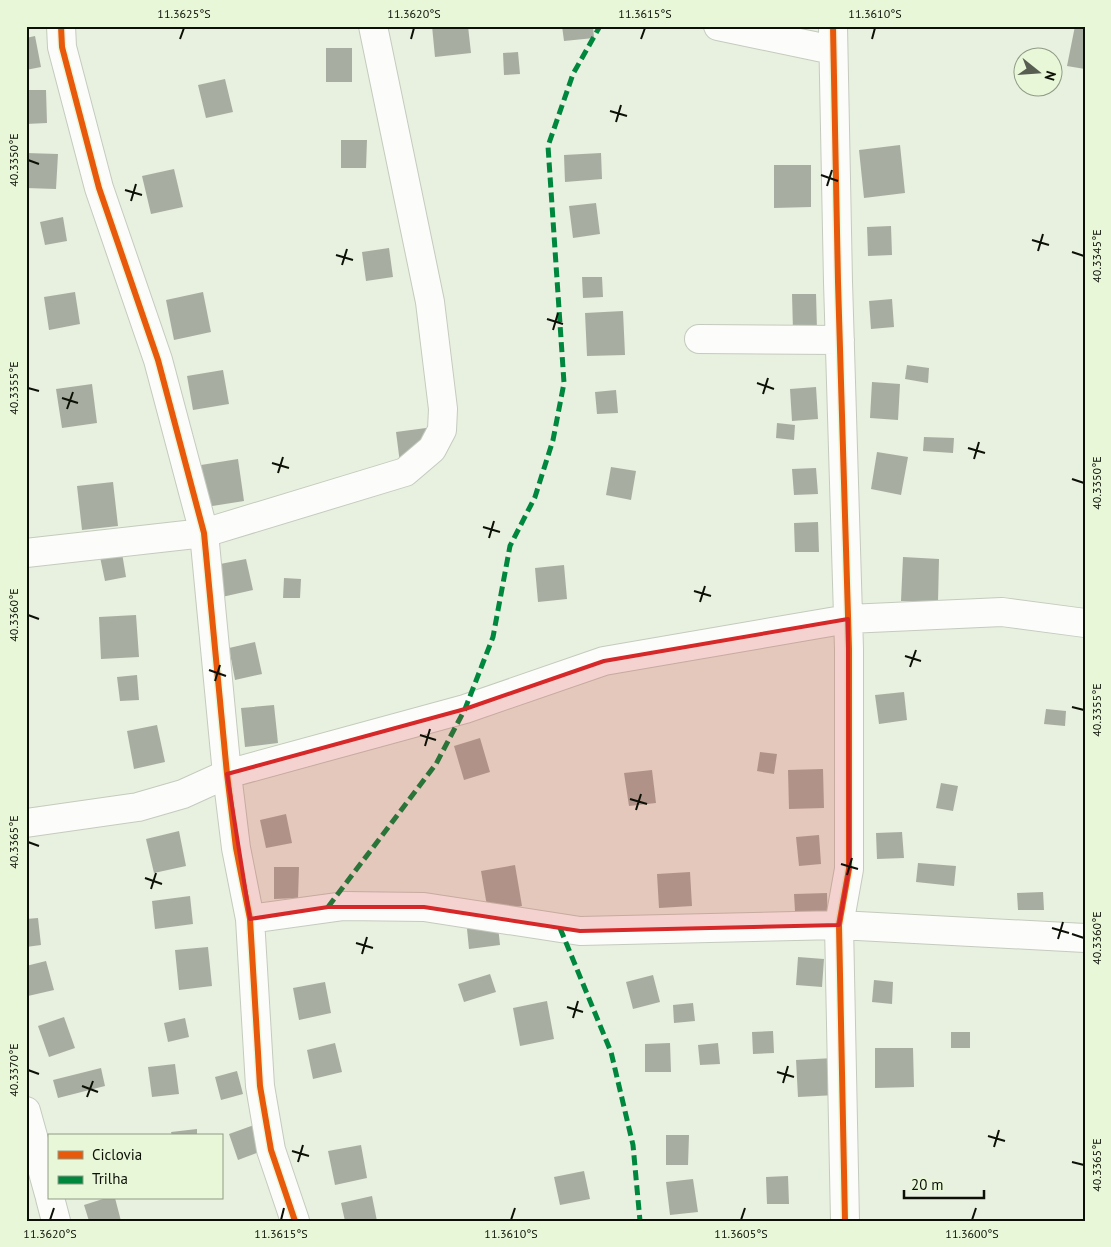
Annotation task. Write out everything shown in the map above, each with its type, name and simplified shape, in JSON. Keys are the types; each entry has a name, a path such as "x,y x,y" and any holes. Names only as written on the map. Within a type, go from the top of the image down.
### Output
{"street":[{"path":"61,26 62,47 99,188 158,360 204,532 227,774 236,848 250,919 260,1086 271,1150 295,1221"},
{"path":"26,553 204,532 405,472 432,449 442,430 443,409 430,302 372,26"},
{"path":"718,26 833,38 848,619 849,869 839,925 845,1221"},
{"path":"699,339 840,340"},
{"path":"26,823 138,807 183,794 227,774 465,709 604,661 848,619 1002,612 1085,623"},
{"path":"250,919 344,906 424,907 580,931 839,925 1085,938"},
{"path":"26,1111 48,1190"},
{"path":"51,1200 56,1221"}],"highlighted area":[{"path":"848,619 849,869 839,925 580,931 424,907 328,907 250,919 227,774 465,709 604,661"}],"building":[{"path":"432,26 468,26 471,53 435,57"},
{"path":"562,26 593,26 594,38 564,41"},
{"path":"1075,26 1085,26 1085,69 1067,66"},
{"path":"35,36 41,67 26,70 26,38"},
{"path":"326,48 352,48 352,82 326,82"},
{"path":"518,52 520,74 504,75 503,53"},
{"path":"225,79 233,112 206,118 198,85"},
{"path":"26,90 46,90 47,123 26,124"},
{"path":"341,140 367,140 366,168 341,168"},
{"path":"900,145 905,193 864,198 859,150"},
{"path":"26,153 58,154 56,189 26,188"},
{"path":"601,153 602,179 565,182 564,155"},
{"path":"774,165 811,165 811,207 774,208"},
{"path":"174,169 183,207 151,214 142,176"},
{"path":"596,203 600,234 573,238 569,206"},
{"path":"63,217 67,241 45,245 40,222"},
{"path":"891,226 892,255 868,256 867,227"},
{"path":"389,248 393,277 366,281 362,252"},
{"path":"582,277 602,277 603,297 583,298"},
{"path":"75,292 80,324 49,330 44,297"},
{"path":"203,292 211,332 174,340 166,300"},
{"path":"792,294 816,294 817,330 793,331"},
{"path":"892,299 894,327 871,329 869,301"},
{"path":"623,311 625,355 587,356 585,313"},
{"path":"907,365 929,368 928,383 905,379"},
{"path":"223,370 229,404 193,410 187,376"},
{"path":"872,382 900,384 898,420 870,418"},
{"path":"92,384 97,423 62,428 56,389"},
{"path":"816,387 818,419 792,421 790,389"},
{"path":"616,390 618,413 597,414 595,392"},
{"path":"777,423 795,425 794,440 776,438"},
{"path":"426,428 431,459 400,463 396,432"},
{"path":"924,437 954,438 953,453 923,451"},
{"path":"877,452 908,457 901,495 871,489"},
{"path":"238,459 244,501 206,507 201,465"},
{"path":"611,467 636,471 631,500 606,495"},
{"path":"816,468 818,494 794,495 792,469"},
{"path":"113,482 118,526 82,530 77,486"},
{"path":"818,522 819,552 795,552 794,523"},
{"path":"121,547 126,577 105,581 99,552"},
{"path":"903,557 939,559 938,602 901,601"},
{"path":"246,559 253,590 222,597 215,565"},
{"path":"564,565 567,599 538,602 535,568"},
{"path":"284,578 301,579 300,598 283,598"},
{"path":"136,615 139,657 101,659 99,617"},
{"path":"255,642 262,674 235,680 229,648"},
{"path":"137,675 139,700 120,701 117,677"},
{"path":"904,692 907,720 879,724 875,695"},
{"path":"274,705 278,743 245,747 241,708"},
{"path":"1046,709 1066,711 1065,726 1044,724"},
{"path":"157,725 165,762 134,769 127,731"},
{"path":"480,738 490,772 464,780 454,746"},
{"path":"760,752 777,754 774,774 757,771"},
{"path":"823,769 824,808 789,809 788,770"},
{"path":"652,770 656,803 629,806 624,773"},
{"path":"941,783 958,786 953,811 936,808"},
{"path":"286,814 292,843 266,848 260,820"},
{"path":"179,831 186,866 154,873 146,839"},
{"path":"902,832 904,858 877,859 876,833"},
{"path":"819,835 821,864 799,866 796,837"},
{"path":"918,863 956,866 954,886 916,882"},
{"path":"515,865 522,906 488,912 481,871"},
{"path":"274,867 299,867 298,898 274,899"},
{"path":"690,872 692,906 659,908 657,874"},
{"path":"1043,892 1044,910 1018,910 1017,893"},
{"path":"827,893 828,927 796,928 794,894"},
{"path":"190,896 193,924 155,929 152,901"},
{"path":"38,918 41,945 26,947 26,919"},
{"path":"498,926 500,945 469,949 467,929"},
{"path":"208,947 212,986 179,990 175,950"},
{"path":"798,957 824,959 822,987 796,985"},
{"path":"46,961 54,990 28,996 26,966"},
{"path":"490,974 496,992 464,1002 458,984"},
{"path":"653,975 660,1002 633,1009 626,982"},
{"path":"874,980 893,982 892,1004 872,1002"},
{"path":"325,982 331,1013 299,1020 293,988"},
{"path":"547,1001 554,1039 520,1046 513,1008"},
{"path":"693,1003 695,1021 674,1023 673,1005"},
{"path":"64,1017 75,1048 49,1057 38,1026"},
{"path":"185,1018 189,1037 168,1042 164,1023"},
{"path":"773,1031 774,1053 753,1054 752,1032"},
{"path":"951,1032 970,1032 970,1048 951,1048"},
{"path":"335,1043 342,1072 313,1079 307,1050"},
{"path":"670,1043 671,1072 645,1072 645,1044"},
{"path":"718,1043 720,1064 700,1065 698,1045"},
{"path":"875,1048 913,1048 914,1087 875,1088"},
{"path":"834,1058 836,1095 798,1097 796,1060"},
{"path":"175,1064 179,1094 152,1097 148,1067"},
{"path":"101,1068 105,1086 58,1098 53,1080"},
{"path":"237,1071 243,1094 221,1100 215,1077"},
{"path":"254,1125 262,1151 238,1160 229,1134"},
{"path":"197,1129 197,1134 172,1134 171,1132"},
{"path":"666,1135 689,1135 688,1165 666,1165"},
{"path":"361,1145 367,1178 335,1185 328,1151"},
{"path":"584,1171 590,1199 560,1205 554,1177"},
{"path":"788,1176 789,1204 767,1204 766,1177"},
{"path":"693,1179 698,1212 670,1215 666,1182"},
{"path":"372,1196 377,1221 345,1221 341,1203"},
{"path":"100,1200 116,1200 121,1221 89,1221 84,1205"}],"marked path":[{"path":"328,907 436,764 465,709 493,637 510,546 535,497 553,440 564,383 548,146 573,74 600,26"},
{"path":"560,928 611,1052 633,1145 640,1221"}],"cycle path":[{"path":"61,26 62,47 99,188 158,360 204,533 227,774 236,848 250,919 260,1086 271,1150 295,1221"},
{"path":"833,26 838,282 849,649 849,869 839,925 845,1221"}]}
